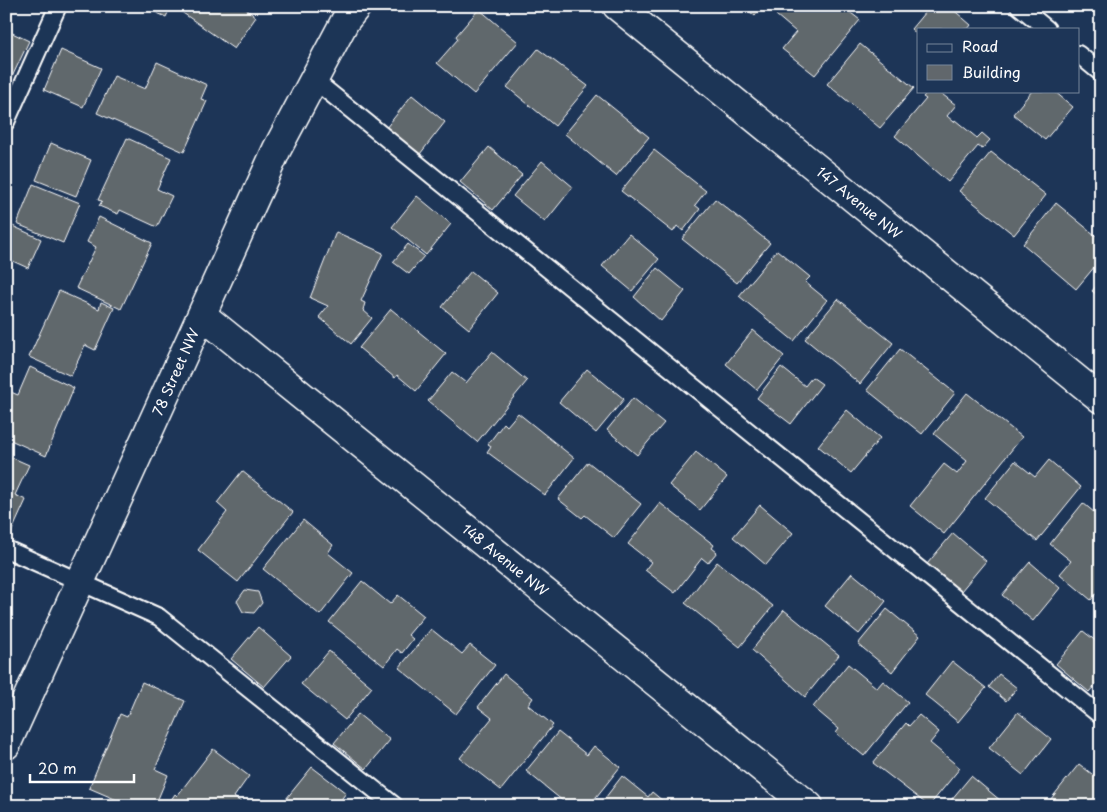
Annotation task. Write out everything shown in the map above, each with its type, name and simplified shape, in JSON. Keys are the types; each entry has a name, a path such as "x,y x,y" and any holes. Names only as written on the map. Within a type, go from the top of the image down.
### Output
{"street":[{"name":"78 Street NW","path":"6,745 277,149 345,21 357,6"},
{"name":"147 Avenue NW","path":"617,6 1101,399"},
{"name":"148 Avenue NW","path":"202,314 808,806"}],"lane":[{"path":"6,122 58,6"},
{"path":"1019,6 1046,28"},
{"path":"1080,56 1101,73"},
{"path":"314,80 1101,716"},
{"path":"6,549 160,617 395,806"}],"building":[{"path":"142,6 171,6 166,17"},
{"path":"173,6 242,6 256,17 234,49"},
{"path":"743,6 764,6 755,16"},
{"path":"783,6 842,6 860,20 815,75 782,49 796,32 776,15"},
{"path":"930,6 949,6 971,25 969,28 917,28 917,34 911,29"},
{"path":"479,9 518,42 474,94 437,63 458,39 456,36"},
{"path":"6,30 29,41 11,79 6,76"},
{"path":"860,44 914,88 880,128 827,84"},
{"path":"538,49 588,86 555,126 507,87"},
{"path":"61,50 101,68 83,107 44,90"},
{"path":"157,62 207,85 201,99 207,101 184,152 97,113 114,76 145,89"},
{"path":"927,92 939,92 956,105 947,116 954,122 955,120 977,138 982,133 990,140 982,149 978,146 948,182 895,136 926,99 923,97"},
{"path":"1031,92 1055,92 1073,107 1045,140 1013,114"},
{"path":"412,95 445,122 420,154 386,128"},
{"path":"597,95 649,137 616,176 565,134"},
{"path":"127,138 171,158 157,189 172,196 157,227 120,210 118,214 99,206 102,201 98,200"},
{"path":"51,143 91,160 76,196 36,180"},
{"path":"489,147 522,175 493,210 460,182"},
{"path":"654,150 706,191 695,205 700,209 683,231 677,226 673,232 621,191"},
{"path":"991,152 1046,195 1014,235 959,191"},
{"path":"542,161 573,187 545,222 513,196"},
{"path":"33,184 80,203 63,243 17,224"},
{"path":"417,196 451,224 426,255 392,227"},
{"path":"715,199 770,243 737,283 682,239"},
{"path":"1056,203 1101,240 1101,259 1076,289 1023,244"},
{"path":"99,217 152,243 121,309 76,288 96,247 87,242"},
{"path":"6,223 41,239 28,268 6,258"},
{"path":"336,232 383,253 361,301 365,303 363,310 372,318 351,344 319,317 328,306 310,298"},
{"path":"629,234 659,259 632,291 602,266"},
{"path":"408,244 424,256 409,274 393,262"},
{"path":"777,250 810,277 805,282 827,300 794,341 739,296"},
{"path":"657,268 685,291 661,321 634,297"},
{"path":"471,271 498,293 469,329 442,307"},
{"path":"1101,280 1101,298 1092,291"},
{"path":"59,291 99,309 101,302 114,308 95,350 85,345 71,376 29,357"},
{"path":"838,299 893,343 860,384 805,339"},
{"path":"391,309 446,354 416,391 397,375 395,378 359,348"},
{"path":"753,330 784,356 757,390 726,364"},
{"path":"900,349 955,393 922,434 867,390"},
{"path":"492,352 527,381 477,442 428,401 452,372 466,383"},
{"path":"30,367 74,388 46,456 6,438 6,390 18,395"},
{"path":"781,367 805,386 812,377 822,384 791,424 757,398"},
{"path":"587,369 624,399 596,433 559,402"},
{"path":"967,393 1022,437 944,534 910,506 944,464 957,474 967,461 934,434"},
{"path":"633,398 664,423 637,455 607,430"},
{"path":"847,410 880,438 851,473 818,446"},
{"path":"518,413 574,458 545,495 487,452 491,446 488,444 504,423 507,426"},
{"path":"696,452 727,477 700,510 669,485"},
{"path":"6,455 29,465 15,495 26,500 11,533 6,531"},
{"path":"1049,460 1081,487 1037,541 985,498 1015,461 1035,477"},
{"path":"588,462 641,504 614,538 585,515 582,518 558,499"},
{"path":"242,471 293,512 238,582 198,550 227,512 217,503"},
{"path":"660,503 714,545 712,548 717,552 708,563 702,558 675,593 645,570 651,562 628,544"},
{"path":"1083,503 1101,518 1101,588 1091,600 1060,574 1071,561 1050,544"},
{"path":"760,505 793,533 766,565 733,537"},
{"path":"303,520 333,545 328,553 353,573 320,615 263,569"},
{"path":"953,533 986,561 961,591 927,564"},
{"path":"717,562 773,606 740,647 685,603"},
{"path":"1030,562 1060,588 1033,621 1002,595"},
{"path":"852,573 886,601 859,634 825,606"},
{"path":"362,581 390,604 398,595 424,616 408,635 413,639 402,653 397,649 384,666 329,622"},
{"path":"245,590 258,592 262,603 254,613 243,612 237,601"},
{"path":"887,609 920,636 892,672 858,644"},
{"path":"784,610 839,655 805,697 752,650"},
{"path":"258,627 291,656 264,687 231,659"},
{"path":"431,629 462,654 470,645 495,665 456,714 399,668"},
{"path":"1083,631 1101,645 1101,678 1089,692 1056,664"},
{"path":"329,651 372,687 345,720 301,684"},
{"path":"952,661 986,688 958,722 925,695"},
{"path":"848,664 877,688 883,681 908,702 864,756 836,733 839,729 813,707"},
{"path":"504,674 533,698 528,705 553,725 501,790 460,758 492,718 478,707"},
{"path":"999,674 1017,688 1006,701 989,687"},
{"path":"142,682 185,701 155,769 168,775 155,806 131,806 89,788 120,714 127,717"},
{"path":"1018,712 1051,739 1023,775 989,748"},
{"path":"358,714 390,740 366,769 334,743"},
{"path":"919,715 939,732 930,743 960,768 929,806 873,763 906,723 909,726"},
{"path":"558,732 587,755 594,746 620,767 589,806 569,806 526,771"},
{"path":"213,749 249,776 234,797 246,806 167,806 175,794 177,796"},
{"path":"1079,764 1101,781 1101,806 1057,806 1050,800"},
{"path":"312,767 346,793 336,806 295,806 286,799"},
{"path":"622,776 648,797 652,792 669,806 599,806"},
{"path":"971,776 1007,806 946,806"}]}
